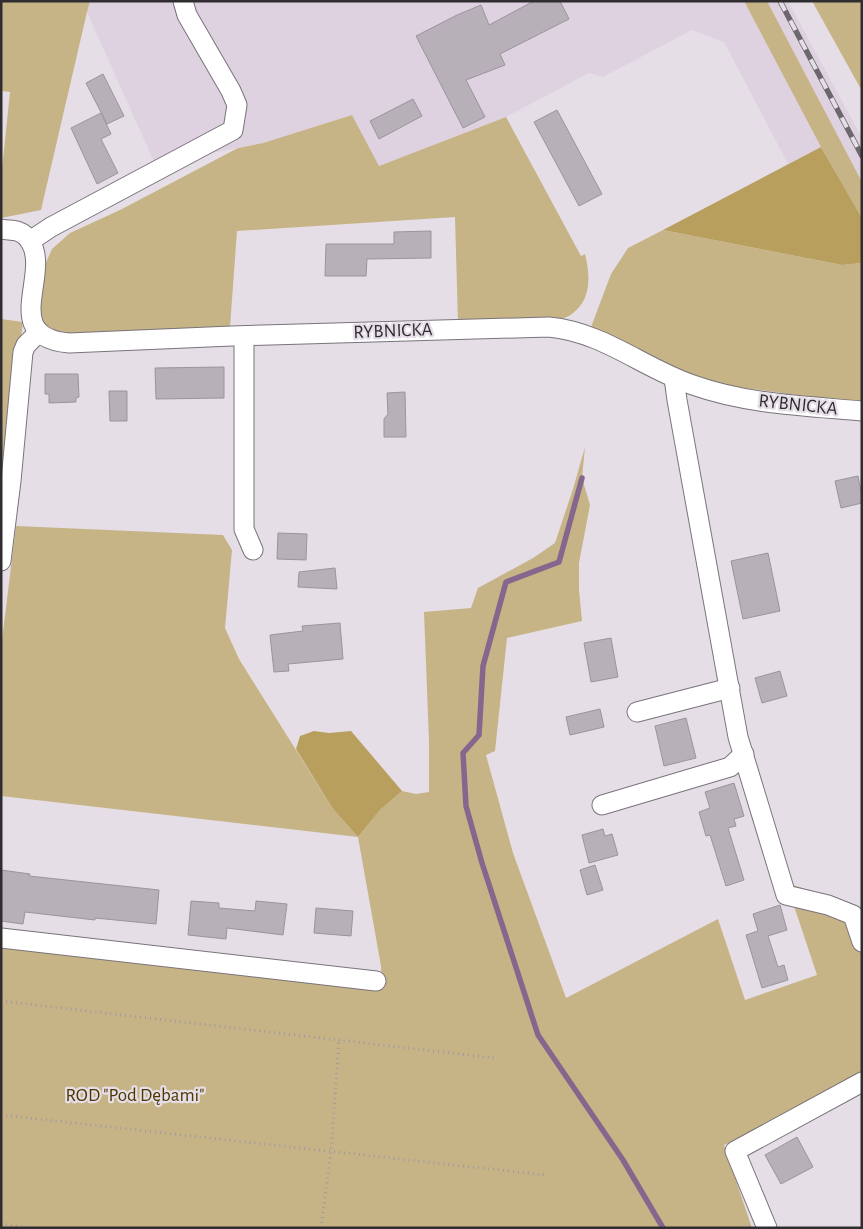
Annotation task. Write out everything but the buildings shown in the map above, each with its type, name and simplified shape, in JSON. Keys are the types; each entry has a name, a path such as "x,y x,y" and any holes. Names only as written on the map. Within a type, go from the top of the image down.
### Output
{"street":[{"path":"30,241 51,227 233,130 237,105 231,91 187,15 183,1"},
{"path":"1,229 16,231 26,236 36,254 30,314 33,324 39,332 26,345 23,352 11,481 1,562"},
{"name":"RYBNICKA","path":"39,332 51,340 69,342 556,327 600,340 674,378 692,385 737,397 862,412"},
{"path":"244,336 244,529 252,550"},
{"path":"674,378 738,737 786,894 853,914 862,942"},
{"path":"637,712 730,688"},
{"path":"602,805 730,767 744,754"},
{"path":"1,938 376,981"},
{"path":"767,1228 735,1151 862,1082"}],"path":[{"path":"1,1001 494,1058"},
{"path":"321,1228 331,1152 339,1040"},
{"path":"1,1115 545,1175"},
{"path":"1,1224 29,1228"}],"shaded area":[{"path":"90,1 744,1 821,147 788,164 724,42 692,30 603,77 589,73 506,117 379,166 352,115 263,143 155,164 87,12"},
{"path":"767,1 788,1 862,138 862,182"},
{"path":"821,147 862,218 862,263 842,265 663,230"},
{"path":"314,731 329,733 351,731 402,791 380,810 358,837 333,809 296,749 300,736"}],"green space":[{"path":"1,1 90,1 41,210 1,218 1,179 10,92 1,91"},
{"path":"744,1 767,1 862,182 862,218 821,147"},
{"path":"812,1 862,1 862,91"},
{"path":"352,115 379,166 506,117 581,256 585,254 588,286 584,301 571,315 562,319 458,323 455,217 237,231 230,327 68,336 49,331 39,320 43,269 52,249 70,233 120,210 238,148 263,143"},
{"path":"663,230 842,265 862,263 862,404 716,384 672,370 591,327 611,274 628,248"},
{"path":"1,319 23,322 1,501"},
{"name":"ROD \"Pod Dębami\"","path":"585,447 582,478 590,505 579,563 582,621 507,638 495,751 486,755 513,853 566,998 718,919 745,1000 817,975 792,900 790,884 851,904 862,938 862,1080 724,1145 752,1228 1,1228 1,946 382,988 381,966 358,837 380,810 402,791 416,794 429,792 424,612 471,608 478,588 533,558 555,543"},
{"path":"16,526 223,535 232,550 225,628 239,659 333,809 358,837 1,796 1,648"}],"waterway":[{"path":"582,478 559,562 506,582 483,666 479,735 463,753 466,806 482,863 538,1035 623,1160 663,1228"}],"railway":[{"path":"780,1 862,156"}]}
